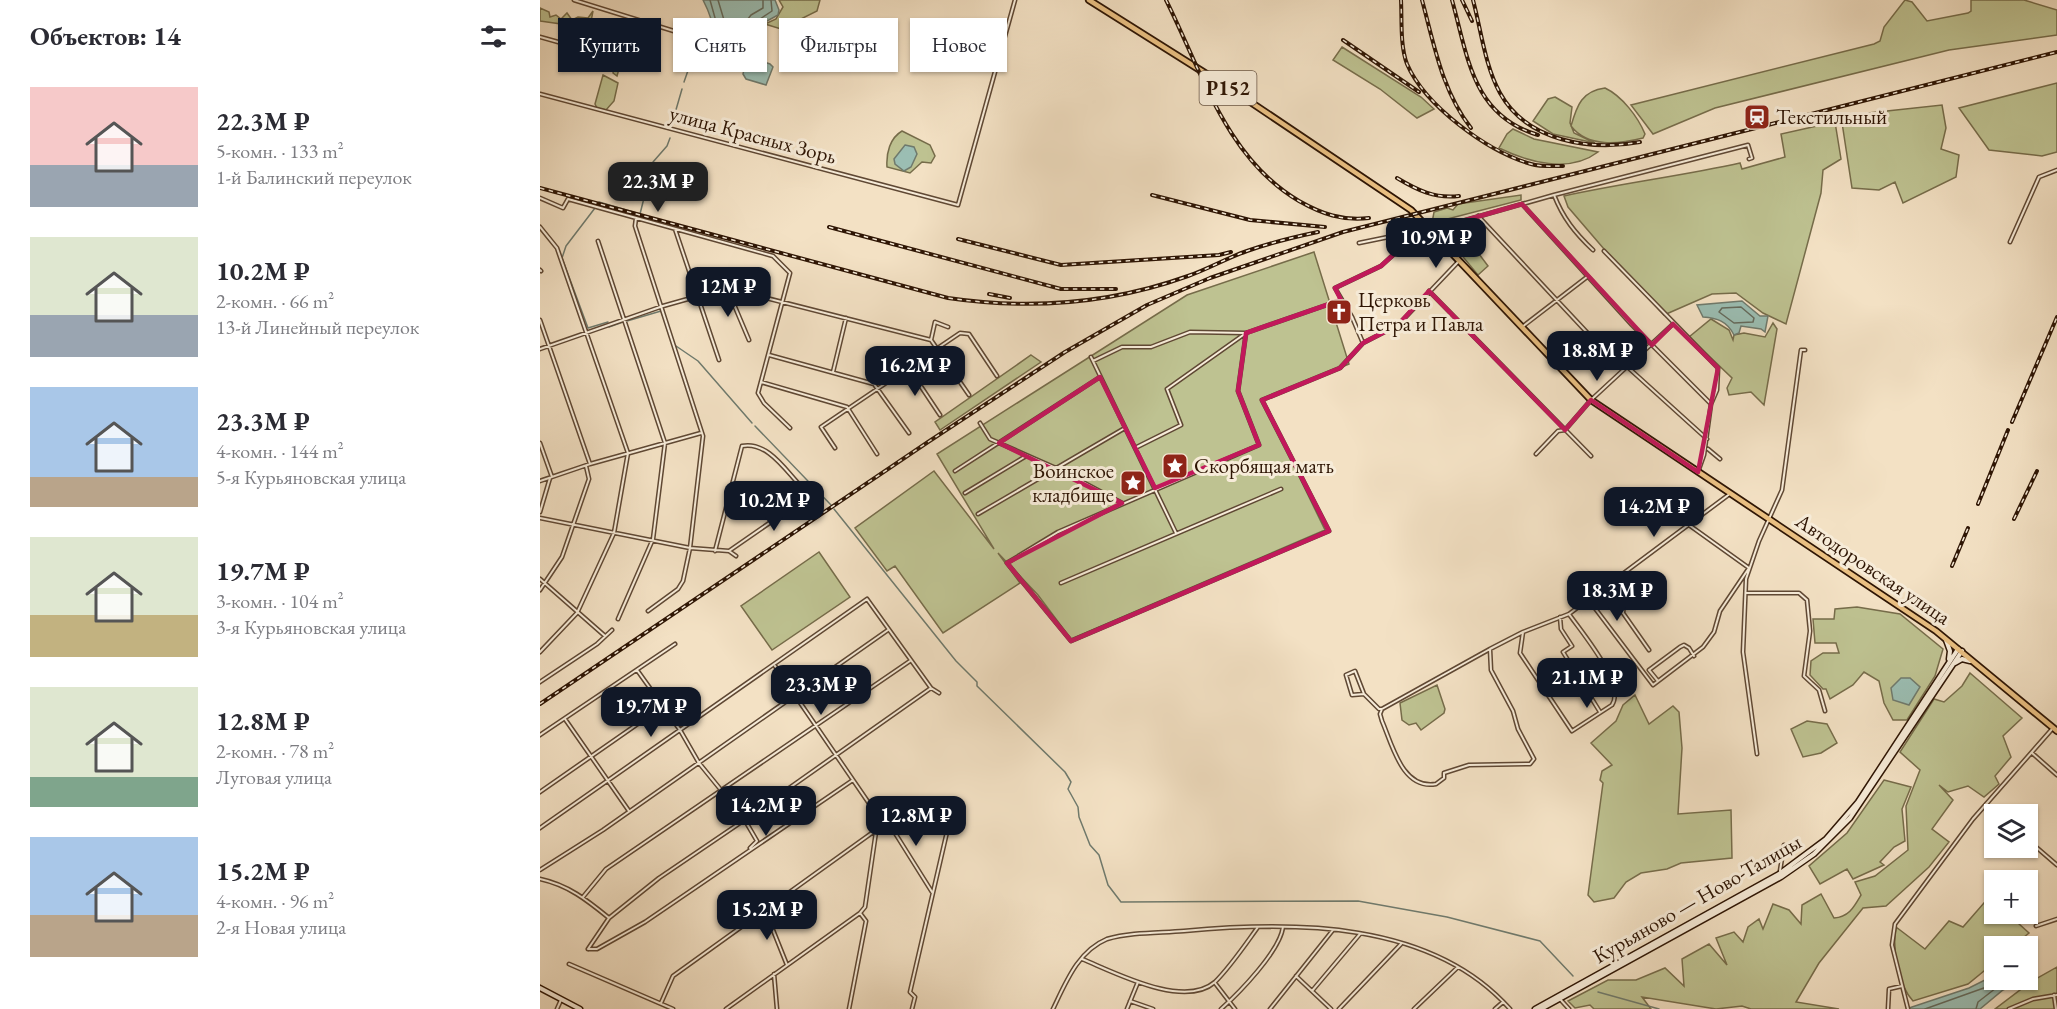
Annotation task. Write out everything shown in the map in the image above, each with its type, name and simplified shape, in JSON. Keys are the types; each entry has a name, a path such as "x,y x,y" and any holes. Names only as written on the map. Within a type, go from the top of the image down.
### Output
{"main road":[{"name":"Автодоровская улица","path":"1089,0 1243,97 1411,210 1592,400 1944,637 2055,729"},
{"path":"1944,637 1950,651 1950,665 1962,659 1976,663"},
{"name":"Курьяново — Ново-Талицы","path":"1535,1009 1779,874 1819,845 1848,816 1960,650"},
{"name":"Курьяново — Ново-Талицы","path":"1541,1009 1781,877 1814,854 1850,818 1950,665"},
{"path":"540,988 580,1009"}],"street":[{"path":"574,0 673,31"},
{"name":"улица Красных Зорь","path":"540,94 958,205 1015,0"},
{"path":"540,37 558,42"},
{"path":"1431,230 1554,195 1748,145 1752,158 1749,159"},
{"path":"2010,243 2039,177 2057,170"},
{"path":"1554,195 1560,211 1575,234 1593,250"},
{"path":"540,198 563,208 568,199 773,256 790,273 758,393 764,403 790,428"},
{"path":"1522,204 1587,277 1711,404"},
{"path":"1478,216 1595,341 1629,368 1707,439"},
{"path":"636,218 634,226 663,306 702,434 690,548 683,581 678,589 648,611"},
{"path":"1363,344 1352,317 1335,288 1381,266 1426,225"},
{"path":"540,227 557,248 628,453 614,531 577,613 540,652"},
{"path":"675,228 719,360"},
{"path":"1359,243 1398,235 1406,245"},
{"path":"598,241 665,443 652,539 618,619"},
{"path":"1604,251 1719,370 1718,390 1711,404 1707,439 1698,472"},
{"path":"1246,333 1238,391 1259,445 1155,488 1058,532 1007,562 1071,641 1329,531 1262,400 1340,368 1363,344 1398,325 1459,261"},
{"path":"1521,328 1587,277"},
{"path":"727,288 748,340"},
{"path":"540,349 663,306 727,288 783,300 931,340 969,395"},
{"path":"1428,291 1592,456"},
{"path":"1135,448 1180,425 1167,389 1246,333 1341,300"},
{"path":"833,372 846,318"},
{"path":"540,320 590,464"},
{"path":"931,340 935,322 948,327"},
{"path":"1536,454 1558,431 1565,430 1592,400 1629,368 1673,324"},
{"path":"835,448 821,427 936,347 965,332 997,376"},
{"path":"1093,362 1122,347 1151,347 1190,332 1246,333"},
{"name":"Автодоровская улица","path":"1757,754 1743,652 1746,593 1749,568 1785,477 1801,350 1805,350"},
{"path":"769,355 873,384 909,434"},
{"path":"1091,357 1176,533"},
{"path":"908,367 940,415"},
{"path":"955,471 1100,377"},
{"path":"761,382 847,407 878,454"},
{"path":"980,423 990,439 1058,469 1122,503"},
{"path":"978,514 1125,428"},
{"path":"540,481 590,464 702,434"},
{"path":"540,443 551,478 540,512"},
{"path":"715,551 742,446 747,445 770,453 798,483"},
{"path":"1708,449 1720,459"},
{"path":"965,493 1026,456"},
{"path":"540,590 562,556 589,479 586,466"},
{"path":"1061,583 1281,489"},
{"path":"1490,649 1492,675 1513,711 1518,729 1530,748 1532,762 1523,765 1456,767 1444,773 1441,781 1430,785 1404,772 1382,721 1380,714 1382,709 1490,649 1523,632 1569,614 1731,493"},
{"path":"540,518 690,548 729,551 807,497"},
{"path":"1588,599 1639,670 1653,685 1694,656 1714,632 1720,611 1749,568 1689,525"},
{"path":"729,551 736,556"},
{"path":"540,579 605,636"},
{"path":"1609,584 1624,603 1623,613 1648,648"},
{"path":"1746,593 1799,593 1807,600 1810,631 1804,676 1819,690 1825,711"},
{"path":"1624,603 1634,596"},
{"path":"540,828 775,666 867,599 932,688 939,693"},
{"path":"1523,632 1520,653 1572,731 1615,701 1616,691 1610,676 1569,614"},
{"path":"1560,617 1561,629 1572,646 1563,652 1600,712"},
{"path":"540,682 612,630"},
{"path":"540,870 699,763 889,630"},
{"path":"540,735 675,644"},
{"path":"1658,682 1649,670 1684,645 1694,656"},
{"path":"583,897 606,869 912,660"},
{"path":"1576,675 1600,661"},
{"path":"775,666 877,815 895,833 932,892"},
{"path":"638,670 680,730 699,763 743,817 757,841 746,852"},
{"path":"1365,694 1352,695 1346,675 1355,671 1365,694 1379,709 1382,709"},
{"path":"1588,693 1604,678 1610,676"},
{"path":"852,779 636,928 597,949 588,949 609,918 658,878 932,688"},
{"path":"540,792 662,707"},
{"path":"565,719 629,811"},
{"path":"1986,804 2055,729"},
{"path":"2032,753 2057,775"},
{"path":"1907,1007 1892,945 1895,924 1984,807"},
{"path":"726,1009 860,913 865,907 877,815"},
{"path":"912,1009 915,997 910,992 950,819"},
{"path":"661,1003 673,976 876,830"},
{"path":"1779,874 1784,845"},
{"path":"2038,849 2057,865"},
{"path":"540,879 557,883 583,897 609,918"},
{"path":"765,910 788,965"},
{"path":"849,1009 866,921 860,913"},
{"path":"2036,926 2057,919"},
{"path":"1080,958 1138,982 1185,995 1200,992 1215,983 1258,927"},
{"path":"1053,1009 1080,958 1095,945 1114,937 1258,927 1333,930 1401,944 1458,967 1510,1009"},
{"path":"1221,1009 1230,1002 1276,945 1283,927"},
{"path":"1270,1009 1333,930"},
{"path":"1312,991 1360,934"},
{"path":"1339,1009 1401,944"},
{"path":"569,964 673,1009"},
{"path":"1414,1009 1458,967"},
{"path":"774,974 777,1009"},
{"path":"1296,976 1331,1009"},
{"path":"1127,1009 1138,982"},
{"path":"1215,983 1235,1009"},
{"path":"1888,1009 1888,989 1902,986"},
{"path":"2009,1009 2033,999 2056,995 2056,1009"},
{"path":"1559,998 1569,1009"},
{"path":"556,1009 561,1000"},
{"path":"1130,1001 1153,1009"},
{"path":"1495,1009 1503,1002"}],"highlighted area":[{"path":"1522,204 1652,345 1673,324 1718,368 1698,472 1591,400 1565,430 1429,291 1398,325 1363,343 1340,368 1262,400 1329,531 1071,641 1007,563 1122,503 999,443 1100,377 1155,488 1259,445 1238,391 1246,333 1341,300 1335,288 1381,266 1426,225 1431,230"}],"green space":[{"path":"779,0 820,0 817,11 803,18 779,18 779,28 767,25 776,19 783,7"},
{"path":"1905,0 1912,2 1927,21 1968,13 1971,11 1971,0 2024,0 2057,10 2057,35 1949,50 1715,108 1653,134 1631,105 1874,44 1880,41 1884,27"},
{"path":"540,8 549,12 550,17 556,15 560,18 558,24 540,21"},
{"path":"1342,47 1421,97 1434,109 1417,118 1380,89 1333,60"},
{"path":"603,75 618,83 614,101 606,110 597,108 595,104"},
{"path":"2057,83 2057,152 2042,156 1989,150 1959,108"},
{"path":"1605,88 1617,96 1634,114 1645,134 1643,138 1614,143 1595,141 1578,133 1571,126 1582,100 1591,92"},
{"path":"1555,97 1572,107 1570,123 1574,133 1595,143 1553,134 1533,121 1548,99"},
{"path":"1942,105 1946,128 1941,149 1959,155 1956,177 1903,203 1895,182 1879,190 1852,188 1841,116"},
{"path":"1835,122 1841,159 1823,170 1821,193 1786,324 1763,313 1736,293 1712,294 1664,315 1568,207 1564,196 1740,163 1742,169 1785,157 1781,134"},
{"path":"1513,129 1534,139 1598,152 1587,159 1562,164 1523,158 1499,148 1507,134"},
{"path":"902,131 930,145 935,156 931,163 922,162 910,173 887,167 890,146 894,138"},
{"path":"1521,195 1521,200 1432,223 1434,212 1447,208 1453,210 1458,204"},
{"path":"1457,223 1482,250 1479,254 1488,266 1478,275 1459,252 1457,255 1451,250 1457,246 1461,238 1456,235 1449,237 1444,229"},
{"path":"1314,252 1349,364 1262,400 1325,530 1071,639 1038,595 998,553 1020,583 943,633 895,566 887,571 855,528 934,471 994,549 937,454 1187,295"},
{"path":"1711,319 1729,330 1733,340 1734,335 1744,333 1765,337 1773,323 1777,329 1764,405 1751,392 1729,395 1727,388 1732,378 1689,337"},
{"path":"1031,355 1041,362 940,430 935,422"},
{"path":"819,552 850,597 772,650 741,606"},
{"path":"1857,607 1900,614 1943,649 1935,676 1907,720 1893,720 1884,703 1879,681 1864,672 1853,685 1830,699 1826,689 1823,689 1810,675 1811,661 1823,653 1839,653 1836,643 1815,643 1813,619 1834,619 1835,609"},
{"path":"1970,673 2022,718 2003,736 2011,757 1995,776 1999,784 1984,797 1968,786 1948,792 1939,785 1953,800 1932,829 1949,842 1929,867 1886,906 1863,908 1819,963 1796,1002 1839,1009 1751,1009 1742,1006 1716,1009 1642,997 1651,1009 1594,1009 1590,1005 1575,1008 1568,1001 1608,980 1636,980 1665,968 1684,986 1682,959 1709,944 1727,965 1716,938 1734,932 1743,942 1748,927 1759,919 1763,929 1773,904 1789,910 1801,924 1802,905 1821,894 1834,918 1847,913 1861,895 1855,882 1875,876 1908,850 1906,806 1920,770 1900,752 1934,699 1944,702 1962,686"},
{"path":"1437,685 1445,709 1444,713 1421,730 1416,723 1409,725 1402,720 1400,703"},
{"path":"1635,695 1649,724 1673,706 1679,712 1682,748 1678,814 1731,810 1732,858 1681,863 1667,869 1641,873 1626,882 1614,898 1594,902 1588,895 1603,783 1600,780 1602,771 1612,765 1591,743 1616,721 1623,705"},
{"path":"1807,721 1827,724 1837,743 1821,753 1803,757 1791,729"},
{"path":"1884,780 1911,787 1902,809 1905,841 1894,847 1880,862 1884,865 1853,879 1847,869 1820,884 1809,866 1847,833"},
{"path":"1984,903 1984,924 2019,924 2029,933 2025,936 1984,936 1984,971 1968,984 1913,1001 1903,986 1897,966 1896,927 1925,949 1949,921 1963,927"},
{"path":"2057,967 2057,1009 1995,1009 2020,990 2038,990 2038,978"}],"water":[{"path":"703,0 775,0 779,10 778,15 767,21 767,18 711,18"},
{"path":"767,63 773,67 766,85 746,79 743,72 767,72"},
{"path":"905,145 914,147 917,154 911,167 904,171 895,164 894,159"},
{"path":"1742,301 1760,316 1768,316 1765,332 1761,329 1741,326 1739,333 1734,335 1721,321 1703,317 1697,305"},
{"path":"1901,678 1910,678 1920,687 1909,705 1893,700 1891,688"},
{"path":"1984,980 1984,990 2003,990 1980,1009 1906,1009 1969,988"}],"waterway":[{"path":"684,82 687,72"},
{"path":"671,127 682,89"},
{"path":"599,202 640,214 653,162 667,146 670,138"},
{"path":"595,208 566,246 562,258 588,328 608,322"},
{"path":"627,321 661,311 673,345"},
{"path":"609,327 623,322"},
{"path":"676,346 698,361 752,423"},
{"path":"755,426 831,505"},
{"path":"834,509 956,661 977,682 977,686 1065,772 1071,782 1068,789 1078,807 1079,817 1090,845 1099,855 1108,885 1121,902 1358,901 1447,917 1540,941 1573,976"},
{"path":"1598,992 1659,1009"}],"railway":[{"path":"1166,0 1219,111 1252,162 1274,183 1308,206 1341,217 1369,218"},
{"path":"1401,0 1402,41 1405,57 1416,80 1428,96 1460,125 1496,149 1535,165 1563,166"},
{"path":"1422,0 1446,83 1461,114 1471,128"},
{"path":"1452,0 1469,62 1486,99 1516,126 1538,135"},
{"path":"1462,0 1472,21"},
{"path":"1473,0 1487,60 1495,82 1512,110 1526,123 1562,139 1581,143 1601,145 1640,142"},
{"path":"1343,40 1419,92"},
{"path":"540,704 928,442 1065,352 1147,305 1210,278 1343,232 2057,52"},
{"path":"1397,178 1427,193 1450,197 1459,196"},
{"path":"540,188 948,298 1009,304 1070,302 1129,293 1188,276 1256,248 1318,232"},
{"path":"1152,195 1250,220 1325,227"},
{"path":"829,227 1061,289 1116,289"},
{"path":"958,239 1061,265 1219,255 1231,252"},
{"path":"989,294 1010,298"},
{"path":"2012,422 2057,317"},
{"path":"1978,504 2008,430"},
{"path":"2014,519 2037,471"},
{"path":"1952,566 1968,528"}],"place":[{"name":"Текстильный","path":"1757,117"},
{"name":"Церковь Петра и Павла","path":"1339,312"},
{"name":"Скорбящая мать","path":"1175,466"},
{"name":"Воинское кладбище","path":"1133,483"}]}
